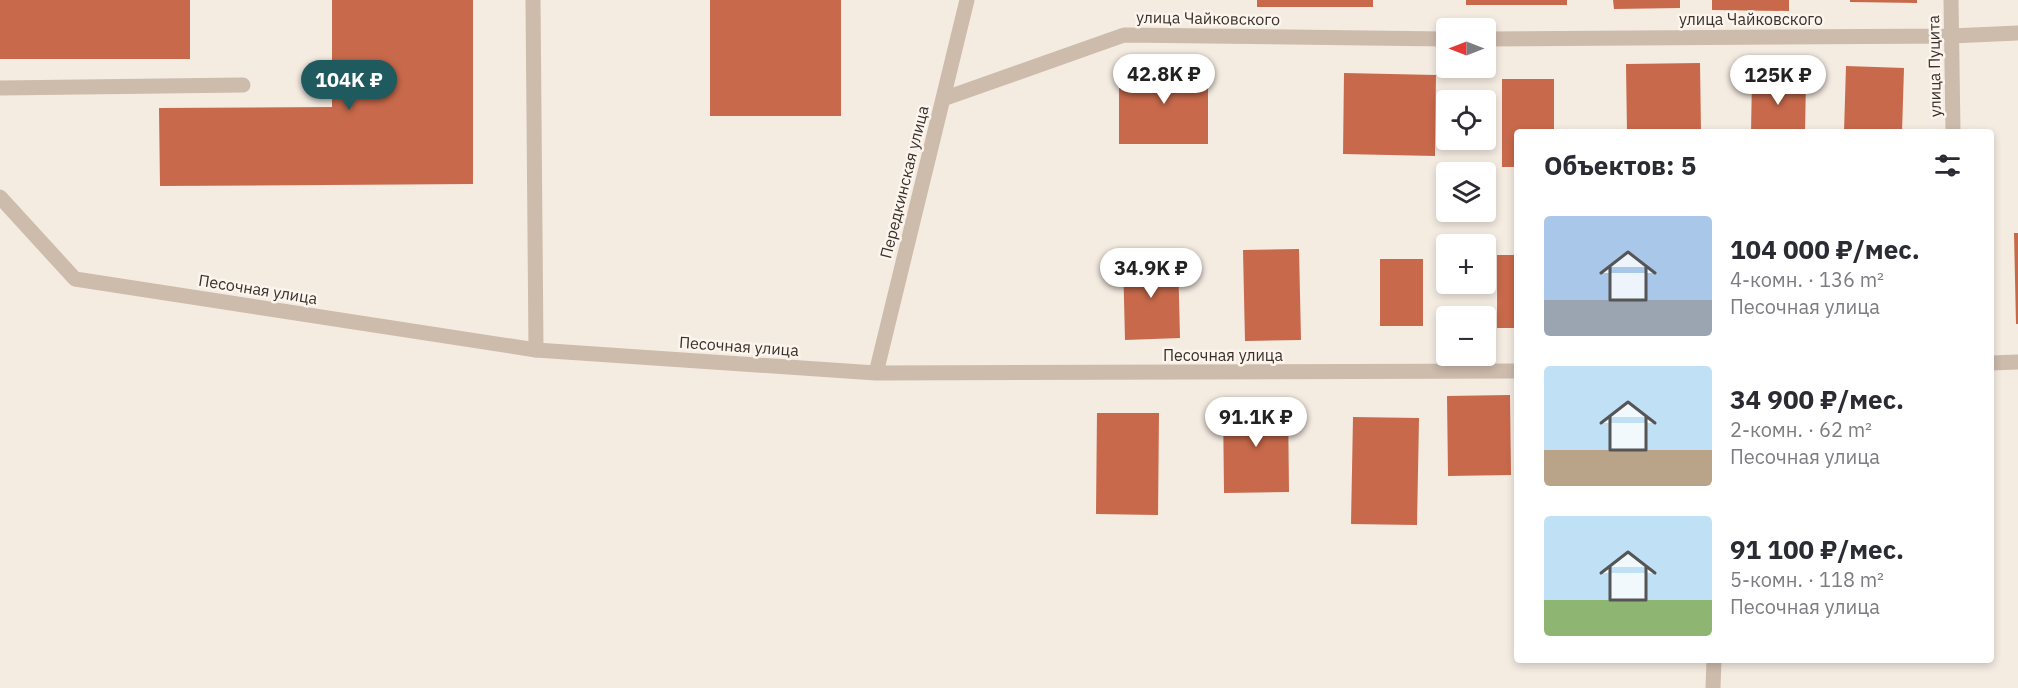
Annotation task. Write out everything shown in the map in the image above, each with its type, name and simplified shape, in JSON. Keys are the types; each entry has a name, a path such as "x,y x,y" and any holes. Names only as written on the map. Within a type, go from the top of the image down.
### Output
{"street":[{"path":"533,0 536,350"},
{"name":"Передкинская улица","path":"876,373 967,0"},
{"name":"улица Пуцита","path":"1951,0 1953,129"},
{"name":"улица Чайковского","path":"1496,39 1951,36 2018,33"},
{"name":"улица Чайковского","path":"944,99 1124,35 1436,39"},
{"path":"0,88 243,85"},
{"name":"Песочная улица","path":"0,197 75,279 536,350 876,373 1514,372"},
{"path":"1994,363 2018,362"},
{"path":"1713,688 1714,663"}],"building":[{"path":"0,0 190,0 190,59 0,59"},
{"path":"332,0 473,0 473,184 160,186 159,108 332,107"},
{"path":"710,0 841,0 841,116 710,116"},
{"path":"1257,0 1373,0 1373,7 1257,7"},
{"path":"1466,0 1567,0 1567,5 1466,5"},
{"path":"1613,0 1680,0 1680,8 1614,9"},
{"path":"1712,0 1789,0 1789,11 1712,10"},
{"path":"1850,0 1917,0 1917,3 1850,2"},
{"path":"1700,63 1701,129 1627,129 1626,64"},
{"path":"1208,65 1208,144 1119,144 1119,66"},
{"path":"1846,66 1904,68 1902,129 1844,129"},
{"path":"1344,73 1436,75 1435,156 1343,154"},
{"path":"1502,79 1554,79 1554,129 1514,129 1514,167 1502,167"},
{"path":"1752,79 1806,80 1805,129 1751,129"},
{"path":"2014,233 2018,233 2018,324 2016,324"},
{"path":"1299,249 1301,340 1245,341 1243,250"},
{"path":"1497,255 1514,255 1514,328 1497,328"},
{"path":"1178,258 1180,338 1125,340 1123,259"},
{"path":"1380,259 1423,259 1423,326 1380,326"},
{"path":"1510,395 1511,475 1448,476 1447,396"},
{"path":"1288,402 1289,492 1224,493 1223,403"},
{"path":"1097,413 1159,413 1158,515 1096,514"},
{"path":"1353,417 1419,418 1417,525 1351,524"}]}
